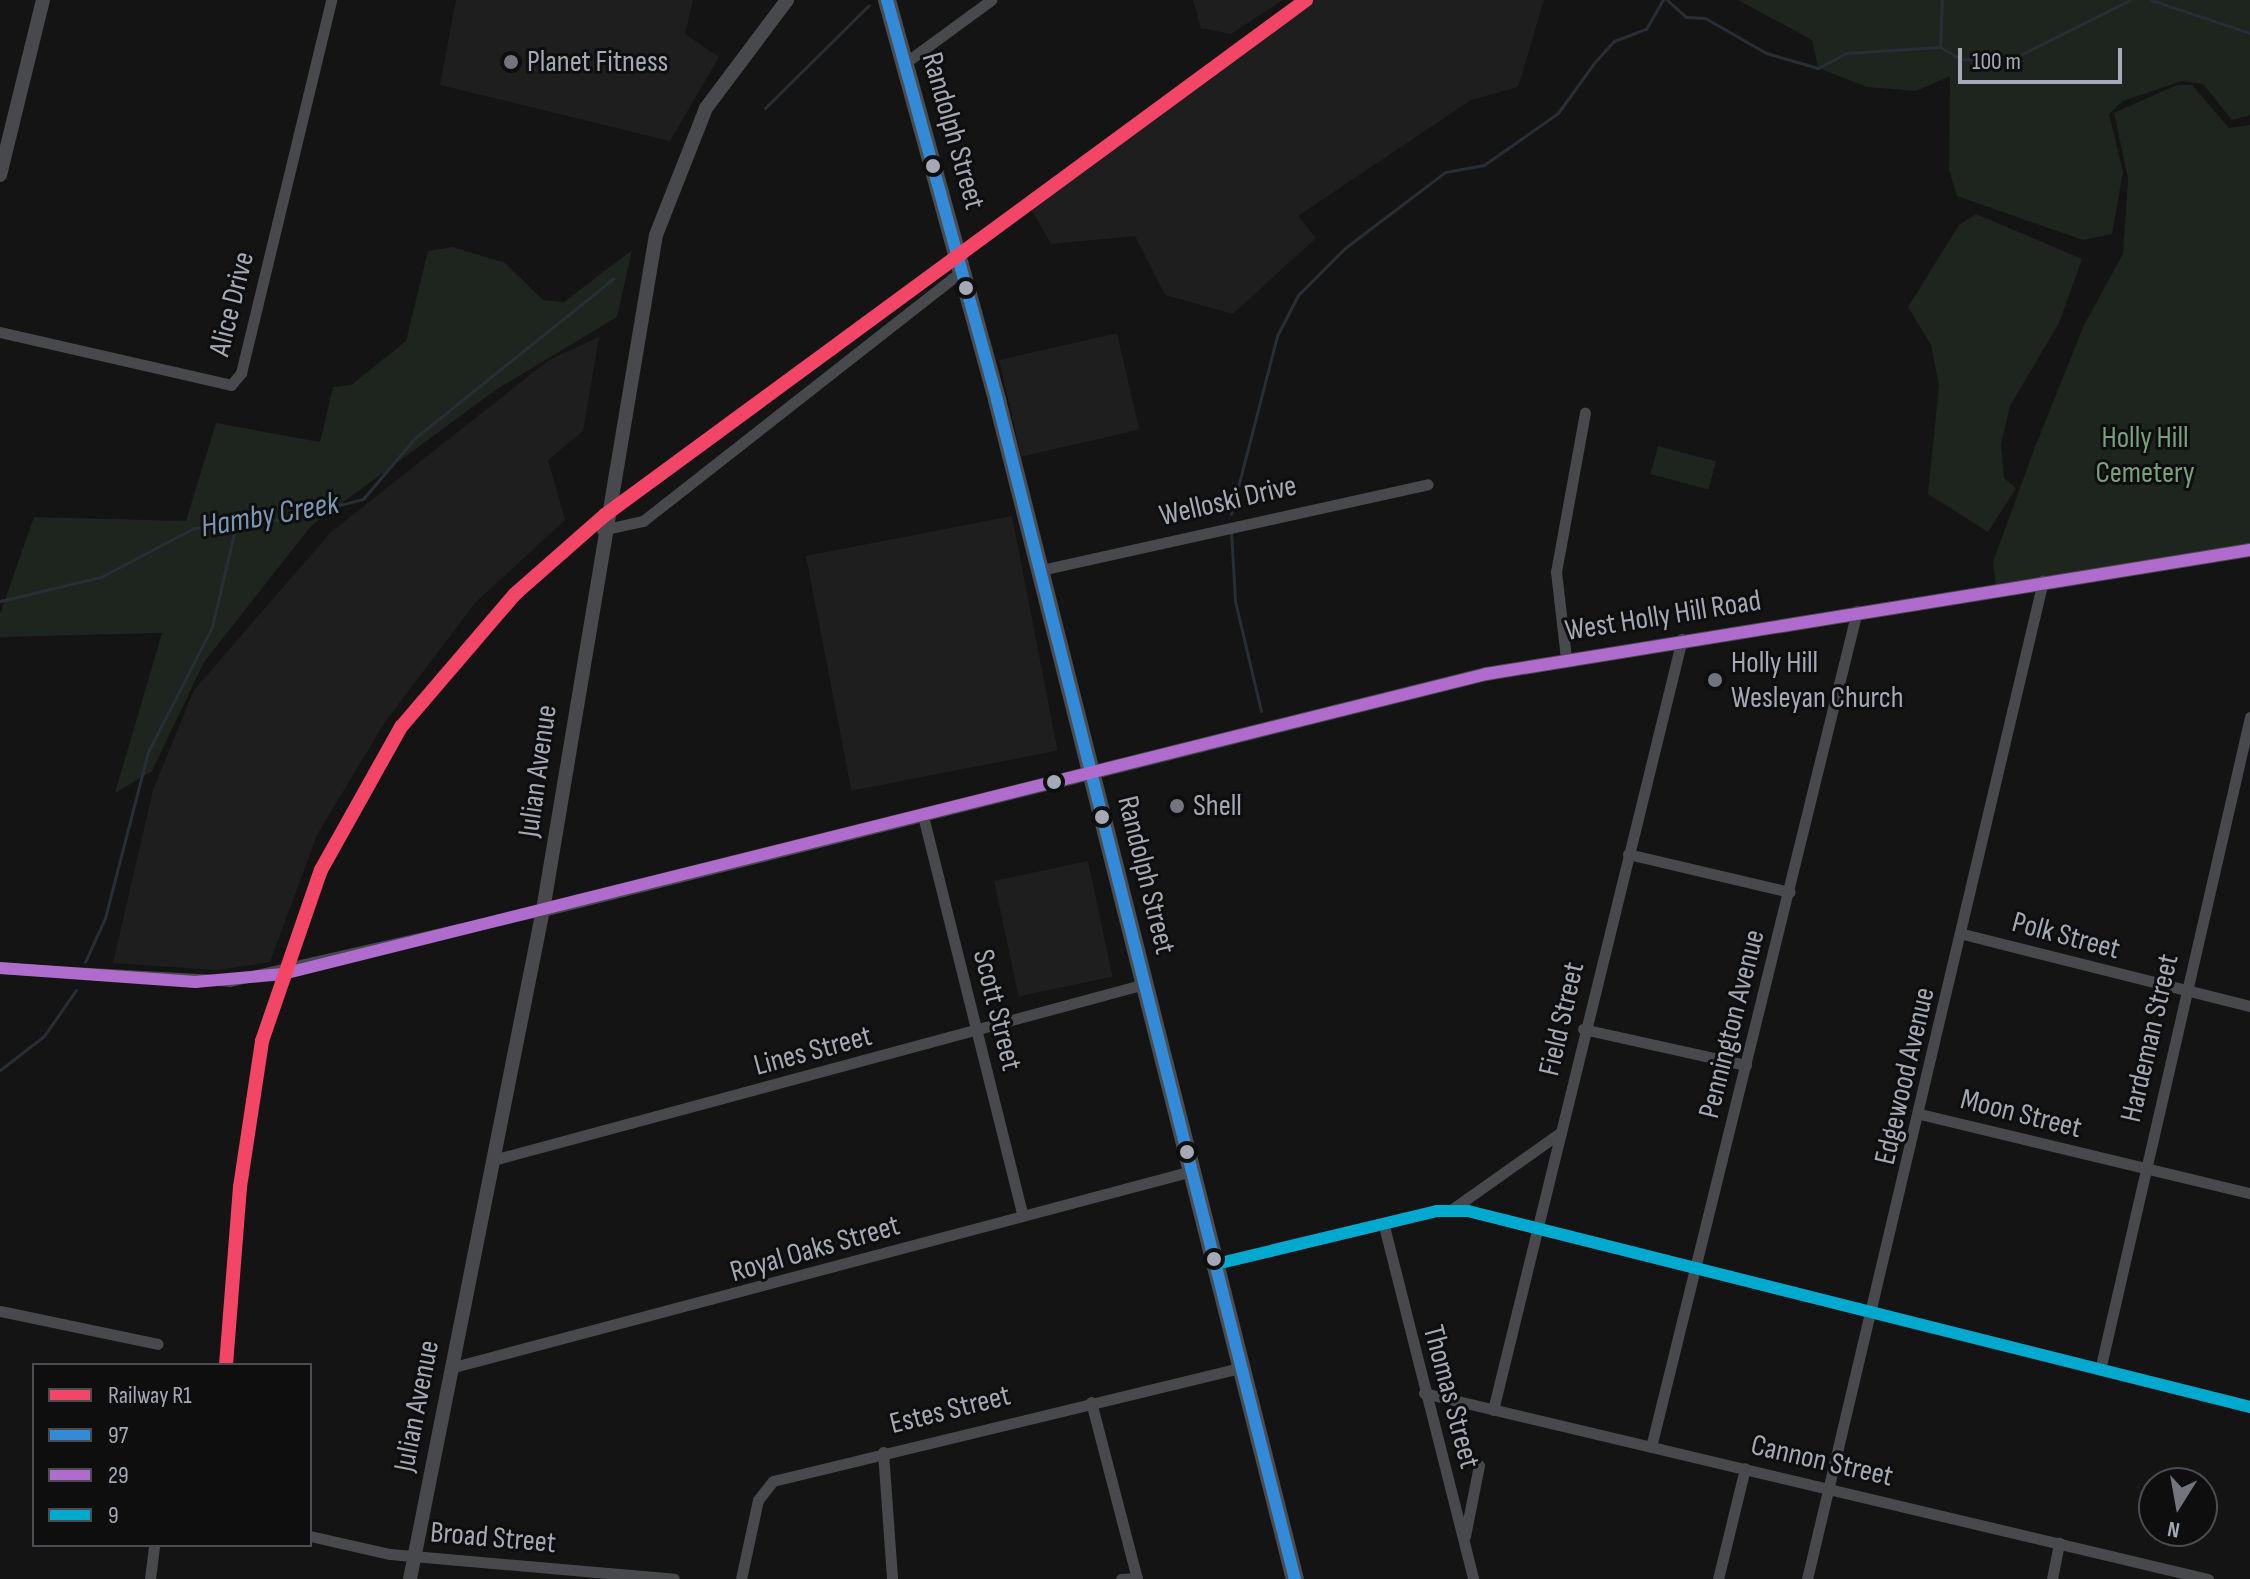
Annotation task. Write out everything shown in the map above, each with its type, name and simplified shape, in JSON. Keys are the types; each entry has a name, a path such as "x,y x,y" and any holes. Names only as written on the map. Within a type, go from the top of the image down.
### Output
{"main road":[{"name":"Randolph Street","path":"887,0 963,270 1041,570 1295,1579"}],"street":[{"path":"0,175 43,0"},
{"name":"Alice Drive","path":"0,332 231,385 241,373 331,0"},
{"name":"Julian Avenue","path":"410,1579 543,910 602,530 656,235 675,172 724,79 787,0"},
{"path":"905,63 991,0"},
{"path":"602,530 643,521 963,270"},
{"path":"1566,658 1556,572 1585,413"},
{"name":"Welloski Drive","path":"1041,570 1428,484"},
{"name":"West Holly Hill Road","path":"543,910 1566,658 2250,550"},
{"name":"Edgewood Avenue","path":"1807,1579 1874,1312 2043,581"},
{"name":"Pennington Avenue","path":"1651,1447 1857,611"},
{"name":"Field Street","path":"1493,1410 1583,1029 1682,639"},
{"name":"Hardeman Street","path":"2100,1370 2250,717"},
{"name":"Scott Street","path":"923,816 1023,1216"},
{"path":"1628,854 1790,892"},
{"path":"0,968 172,981 249,979 543,910"},
{"name":"Polk Street","path":"1963,934 2250,1006"},
{"name":"Lines Street","path":"493,1160 1145,984"},
{"path":"1583,1029 1746,1065"},
{"name":"Moon Street","path":"1920,1114 2250,1193"},
{"path":"1216,1264 1450,1210 1561,1132"},
{"name":"Royal Oaks Street","path":"450,1368 1192,1171"},
{"path":"1450,1210 1537,1228 2250,1407"},
{"name":"Thomas Street","path":"1384,1226 1473,1579"},
{"path":"0,1311 158,1344"},
{"name":"Estes Street","path":"741,1579 765,1487 883,1452 1243,1367"},
{"name":"Cannon Street","path":"1424,1393 1829,1486 2208,1579"},
{"path":"1091,1402 1137,1578 1121,1579"},
{"path":"883,1452 892,1579"},
{"path":"1464,1540 1479,1465"},
{"path":"1718,1579 1745,1468"},
{"name":"Broad Street","path":"312,1536 415,1556 674,1579"},
{"path":"2052,1579 2059,1543"},
{"path":"150,1579 154,1547"}],"shaded area":[{"path":"456,0 693,0 685,34 719,57 670,141 440,85"},
{"path":"1193,0 1283,0 1231,34 1201,28"},
{"path":"1315,0 1544,0 1518,87 1471,100 1298,216 1316,238 1233,314 1165,295 1135,236 1051,244 1031,209"},
{"path":"1117,333 1139,429 1021,457 999,360"},
{"path":"599,337 583,431 548,460 565,520 475,603 385,722 317,835 270,962 218,970 113,963 153,790 194,690 331,532 549,360"},
{"path":"1012,516 1058,751 851,791 806,556"},
{"path":"1088,861 1113,976 1019,996 994,881"}],"green space":[{"path":"1738,0 2250,0 2250,115 2232,120 2203,84 2182,81 2123,101 2109,114 2123,172 2112,234 2083,240 1957,196 1949,170 1950,76 1916,91 1867,87 1818,68 1812,40"},
{"name":"Holly Hill Cemetery","path":"2177,85 2192,85 2229,128 2250,125 2250,550 1996,589 1993,562 2035,447 2084,325 2123,254 2128,179 2114,113"},
{"path":"1976,214 2082,259 2059,323 2010,406 2001,444 2004,478 2016,488 1988,532 1928,494 1939,385 1931,345 1908,307 1959,225"},
{"path":"453,247 505,263 543,300 564,302 632,250 617,317 497,389 311,526 204,662 152,771 115,793 162,633 0,637 0,614 34,517 186,521 216,423 320,442 333,387 351,385 406,341 428,251"},
{"path":"1658,446 1716,462 1708,490 1650,474"}],"waterway":[{"path":"1231,514 1277,336 1298,295 1345,248 1445,172 1484,165 1558,113 1614,41 1646,29 1663,0"},
{"name":"Hamby Creek","path":"1667,0 1686,17 1705,18 1766,53 1818,68 1846,53 1940,47 1961,59 2008,61 2130,0"},
{"path":"1940,47 1942,0"},
{"name":"Hamby Creek","path":"2151,0 2250,33"},
{"name":"Hamby Creek","path":"765,108 869,5"},
{"name":"Hamby Creek","path":"0,601 101,577 194,528 285,519 363,499 415,438 614,278"},
{"path":"85,962 105,918 148,752 212,627 237,520"},
{"path":"1231,531 1235,601 1261,711"},
{"path":"0,1070 44,1036 76,990"}],"rail line":[{"name":"R1","path":"226,1363 240,1187 262,1041 321,870 401,727 515,594 605,515 1306,0"}],"transit line":[{"name":"97","path":"887,0 997,400 1295,1579"},
{"name":"29","path":"0,968 195,982 283,974 1486,674 2250,550"},
{"name":"9","path":"1216,1264 1437,1211 1468,1211 2250,1407"}],"place":[{"name":"Planet Fitness","path":"511,62"},
{"name":"Holly Hill Wesleyan Church","path":"1715,680"},
{"name":"Shell","path":"1177,806"}]}
